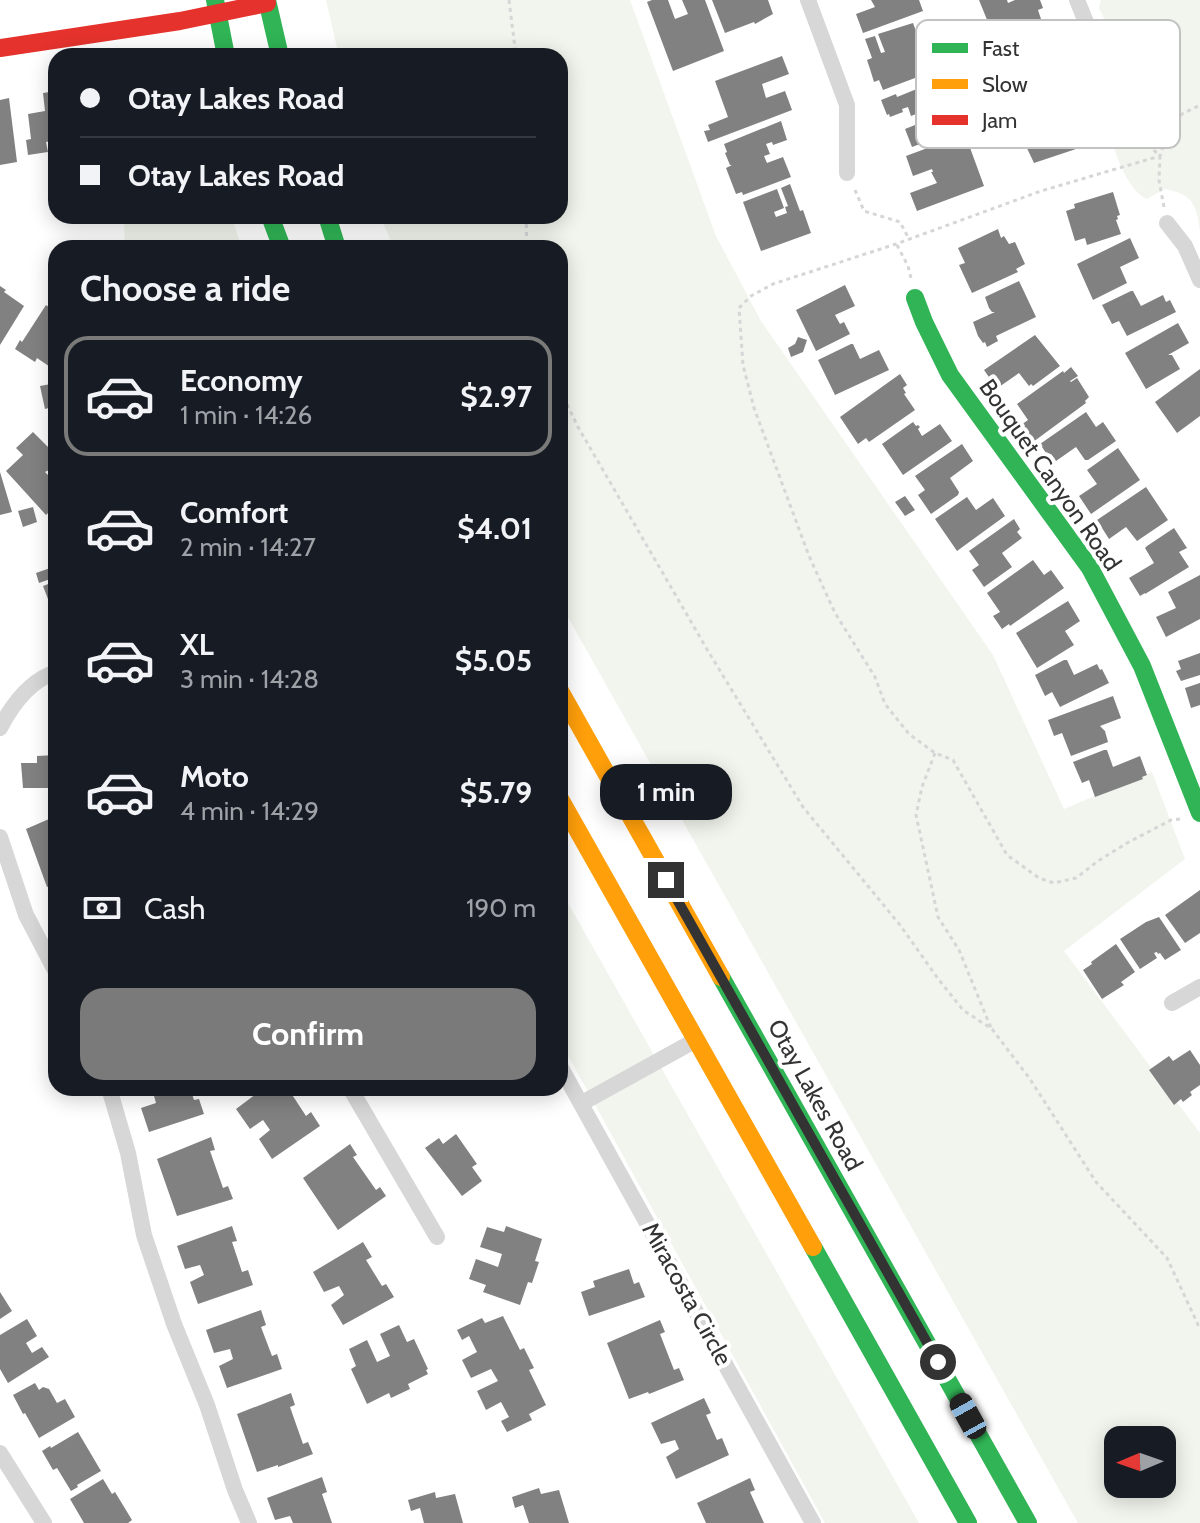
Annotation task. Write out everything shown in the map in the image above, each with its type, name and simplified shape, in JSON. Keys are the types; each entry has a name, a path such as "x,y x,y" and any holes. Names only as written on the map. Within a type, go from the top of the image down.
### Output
{"main road":[{"path":"0,48 180,21 216,7 267,2 278,48"},
{"path":"216,7 224,48"},
{"name":"Bouquet Canyon Road","path":"915,298 950,375 1090,568 1142,666 1193,816"},
{"name":"Otay Lakes Road","path":"568,705 1028,1523"},
{"path":"568,813 968,1523"}],"street":[{"path":"808,0 847,105 847,173"},
{"path":"1077,0 1085,20"},
{"path":"1167,223 1185,246 1200,280"},
{"path":"0,728 25,692 48,676"},
{"path":"0,837 26,915 48,957"},
{"path":"1172,1003 1200,987"},
{"path":"582,1103 696,1040"},
{"name":"Miracosta Circle","path":"568,1079 813,1523"},
{"path":"111,1096 128,1153 144,1235 249,1523"},
{"path":"355,1096 437,1237"},
{"path":"0,1453 44,1523"}],"path":[{"path":"509,0 515,48"},
{"path":"1180,116 1200,105"},
{"path":"1151,148 1160,156"},
{"path":"1162,148 1159,180 1167,223"},
{"path":"1160,156 1041,191 896,244 773,284 751,296 739,308 743,365 754,408 809,556 835,613 875,677 885,704 909,734 935,753 953,760 1007,855 1039,878 1054,883 1076,878 1098,861 1156,827 1171,820 1193,816"},
{"path":"847,173 864,211 900,222 909,239"},
{"path":"896,244 908,266 915,298"},
{"path":"568,406 677,599 803,807 900,925 963,1010 992,1029"},
{"path":"935,753 922,787 916,815 938,917 959,950 992,1029 1030,1079 1096,1182 1167,1258 1200,1329"}],"shaded area":[{"path":"326,0 630,0 716,236 761,321 993,655 1064,809 1152,772 1185,859 1064,951 1200,1133 1200,1523 1078,1523 568,617 568,240 390,240 384,224 568,224 568,48 337,48"},
{"path":"1101,0 1200,0 1200,231 1195,207 1187,197 1164,189 1147,199 1141,196 1127,178 1114,148 1180,148 1180,20 1105,20 1099,8"},
{"path":"124,224 234,224 239,240 125,240"},
{"path":"568,903 919,1523 825,1523 568,1056"}],"building":[{"path":"668,0 675,19 688,14 682,0 705,0 724,51 673,71 647,2"},
{"path":"712,0 768,0 773,14 755,24 725,33"},
{"path":"871,0 919,0 923,11 863,33 856,14 875,7"},
{"path":"979,0 1007,0 1008,3 1040,0 1043,8 1038,10 1041,19 1038,20 987,20"},
{"path":"913,23 916,31 916,78 883,90 879,80 874,82 867,60 872,58 865,39 875,36 881,53 885,52 878,34"},
{"path":"782,56 789,74 762,84 766,98 785,91 792,110 708,142 704,131 710,130 708,125 728,117 715,81"},
{"path":"916,89 916,114 911,116 908,107 890,117 887,115 881,100 896,94 897,97"},
{"path":"48,92 48,152 28,155 26,140 31,139 28,114 45,111 43,93"},
{"path":"9,98 17,162 0,165 0,100"},
{"path":"781,121 787,140 766,144 770,154 764,156 767,163 783,157 791,177 743,195 742,192 736,194 726,168 732,165 724,144"},
{"path":"916,125 916,145 912,147 905,129"},
{"path":"927,148 970,148 984,186 917,211 910,193 937,183 932,169 913,176 906,156"},
{"path":"1027,148 1079,148 1034,163"},
{"path":"790,184 811,233 761,251 743,202 777,189 784,208 774,212 776,217 787,213 785,207 788,206 781,188"},
{"path":"1113,192 1120,215 1116,220 1121,234 1087,245 1085,238 1075,241 1066,211 1075,208 1074,204"},
{"path":"998,229 1001,238 1004,236 1009,244 1015,242 1025,264 1016,269 1018,272 972,293 959,265 965,263 958,248"},
{"path":"1130,238 1139,258 1120,267 1127,283 1093,300 1077,264"},
{"path":"1019,281 1036,317 996,336 998,341 987,347 978,336 973,322 995,312 989,308 985,297"},
{"path":"845,285 855,306 835,315 840,324 844,322 850,334 816,351 796,310"},
{"path":"0,286 24,306 0,345"},
{"path":"1131,291 1141,306 1163,295 1166,302 1170,300 1176,312 1127,336 1119,321 1112,324 1102,305"},
{"path":"46,305 48,366 37,358 35,362 15,349 20,340 22,342"},
{"path":"1178,323 1189,343 1168,355 1172,355 1180,369 1146,389 1125,353"},
{"path":"1035,335 1060,366 1033,386 1029,386 1019,373 999,387 995,381 993,383 984,370"},
{"path":"798,337 807,340 803,352 791,357 788,348 795,344"},
{"path":"851,344 860,359 879,350 889,370 835,395 818,360"},
{"path":"1071,367 1078,376 1070,381 1077,378 1089,397 1086,403 1033,442 1021,425 1028,420 1017,404"},
{"path":"1200,369 1200,416 1177,433 1155,402"},
{"path":"900,374 907,385 903,388 904,394 915,410 869,442 866,438 858,444 840,417"},
{"path":"48,384 48,408 45,409 40,386"},
{"path":"1086,412 1096,427 1103,422 1116,441 1088,460 1076,447 1056,461 1051,454 1048,456 1040,444"},
{"path":"913,422 920,427 922,436 940,424 952,441 903,475 882,444"},
{"path":"33,432 48,447 46,515 6,471 23,455 16,448"},
{"path":"962,444 973,461 950,478 958,495 931,514 918,495 925,490 915,476"},
{"path":"1118,448 1140,480 1091,514 1079,496 1097,484 1087,470"},
{"path":"0,472 12,512 0,515"},
{"path":"1146,487 1168,520 1137,541 1126,527 1109,539 1097,520"},
{"path":"905,496 915,510 905,516 895,502"},
{"path":"967,497 976,510 993,498 1005,516 957,551 935,519"},
{"path":"33,507 37,522 23,527 18,511"},
{"path":"1014,519 1022,538 1002,553 1012,567 984,587 972,570 979,565 969,551"},
{"path":"1174,528 1187,548 1179,552 1189,567 1140,596 1129,578 1154,563 1145,548"},
{"path":"1033,560 1044,575 1051,570 1064,588 1002,629 993,616 1000,612 987,593"},
{"path":"48,569 48,580 39,583 36,573"},
{"path":"1200,575 1200,619 1166,637 1156,617 1176,608 1168,592"},
{"path":"1068,601 1080,621 1065,631 1074,645 1037,668 1016,633"},
{"path":"1200,653 1200,675 1181,681 1176,671 1181,669 1178,661"},
{"path":"1067,660 1074,675 1097,664 1109,683 1060,707 1052,692 1045,696 1035,675"},
{"path":"1200,683 1200,705 1191,708 1185,688"},
{"path":"1113,696 1121,718 1100,726 1108,742 1071,756 1062,733 1054,736 1048,720"},
{"path":"1107,750 1113,767 1140,756 1147,775 1095,797 1089,780 1082,783 1073,762"},
{"path":"48,755 48,788 23,788 21,763 37,763 37,756"},
{"path":"48,819 48,887 47,887 26,829"},
{"path":"1200,890 1200,933 1185,943 1165,915"},
{"path":"1159,917 1181,950 1165,960 1160,953 1154,953 1157,958 1140,969 1120,939"},
{"path":"1116,944 1135,972 1121,982 1124,985 1102,999 1083,970"},
{"path":"1190,1050 1200,1065 1200,1085 1183,1102 1181,1099 1174,1105 1149,1070 1169,1056 1173,1061"},
{"path":"154,1096 193,1096 194,1100 199,1099 204,1114 149,1132 141,1108 156,1103"},
{"path":"253,1096 293,1096 306,1116 311,1112 320,1126 272,1159 259,1139 270,1130 263,1120 250,1129 236,1109"},
{"path":"456,1134 477,1164 472,1167 482,1181 462,1196 425,1148 439,1138 443,1144"},
{"path":"211,1137 215,1150 210,1151 223,1188 228,1186 233,1199 177,1216 157,1159"},
{"path":"350,1144 357,1155 353,1157 376,1190 380,1187 386,1196 338,1230 303,1178"},
{"path":"232,1226 237,1241 232,1242 242,1272 248,1270 253,1285 198,1304 190,1282 204,1275 200,1265 185,1269 177,1246"},
{"path":"506,1226 542,1239 532,1283 528,1282 520,1305 483,1292 486,1285 469,1279 476,1259 498,1267 502,1254 480,1247 487,1227 504,1232"},
{"path":"363,1242 372,1257 366,1260 382,1286 386,1284 394,1297 343,1325 331,1305 344,1295 339,1286 324,1292 313,1272"},
{"path":"629,1269 634,1284 639,1282 645,1297 589,1316 581,1292 595,1287 593,1281"},
{"path":"0,1292 12,1311 0,1319"},
{"path":"261,1310 266,1325 261,1327 272,1356 277,1354 282,1369 227,1388 219,1366 233,1359 230,1349 214,1353 206,1330"},
{"path":"503,1316 520,1350 524,1348 534,1368 529,1370 546,1405 529,1414 532,1420 507,1432 501,1421 509,1417 501,1402 486,1410 477,1391 498,1381 491,1369 471,1378 462,1360 477,1352 469,1336 462,1340 457,1330 482,1318 485,1323"},
{"path":"27,1319 37,1336 26,1343 32,1353 42,1347 49,1357 8,1383 0,1369 0,1335"},
{"path":"660,1320 665,1332 660,1334 674,1370 679,1368 684,1380 629,1399 607,1343"},
{"path":"399,1325 407,1342 414,1339 428,1374 408,1384 410,1389 391,1398 389,1393 367,1404 351,1369 356,1366 349,1349 367,1340 377,1362 390,1356 380,1334"},
{"path":"35,1383 39,1390 43,1387 49,1389 57,1403 65,1399 75,1417 39,1438 13,1395"},
{"path":"291,1393 295,1405 290,1407 303,1444 308,1442 313,1454 257,1472 237,1414"},
{"path":"704,1398 711,1413 706,1415 717,1440 722,1438 729,1455 676,1479 666,1457 679,1449 675,1440 661,1444 651,1423"},
{"path":"78,1432 101,1471 71,1491 42,1451"},
{"path":"322,1477 327,1492 322,1494 332,1523 293,1523 290,1516 275,1520 267,1498"},
{"path":"750,1478 755,1490 750,1492 764,1523 706,1523 697,1503"},
{"path":"103,1479 132,1520 128,1523 84,1523 70,1499"},
{"path":"539,1488 541,1494 559,1490 569,1523 529,1523 523,1505 515,1508 512,1497"},
{"path":"435,1492 436,1498 455,1494 463,1523 424,1523 420,1508 411,1511 408,1500"}],"traffic: fast":[{"path":"215,0 224,48"},
{"path":"267,0 278,48"},
{"path":"273,224 279,240"},
{"path":"330,224 334,240"},
{"path":"915,298 950,375 1090,568 1142,666 1200,813"},
{"path":"721,977 1028,1523"},
{"path":"813,1247 968,1523"}],"traffic: slow":[{"path":"568,705 721,977"},
{"path":"568,813 813,1247"}],"traffic: jam":[{"path":"0,48 180,21 267,3"}],"route":[{"path":"666,880 938,1362"}]}
